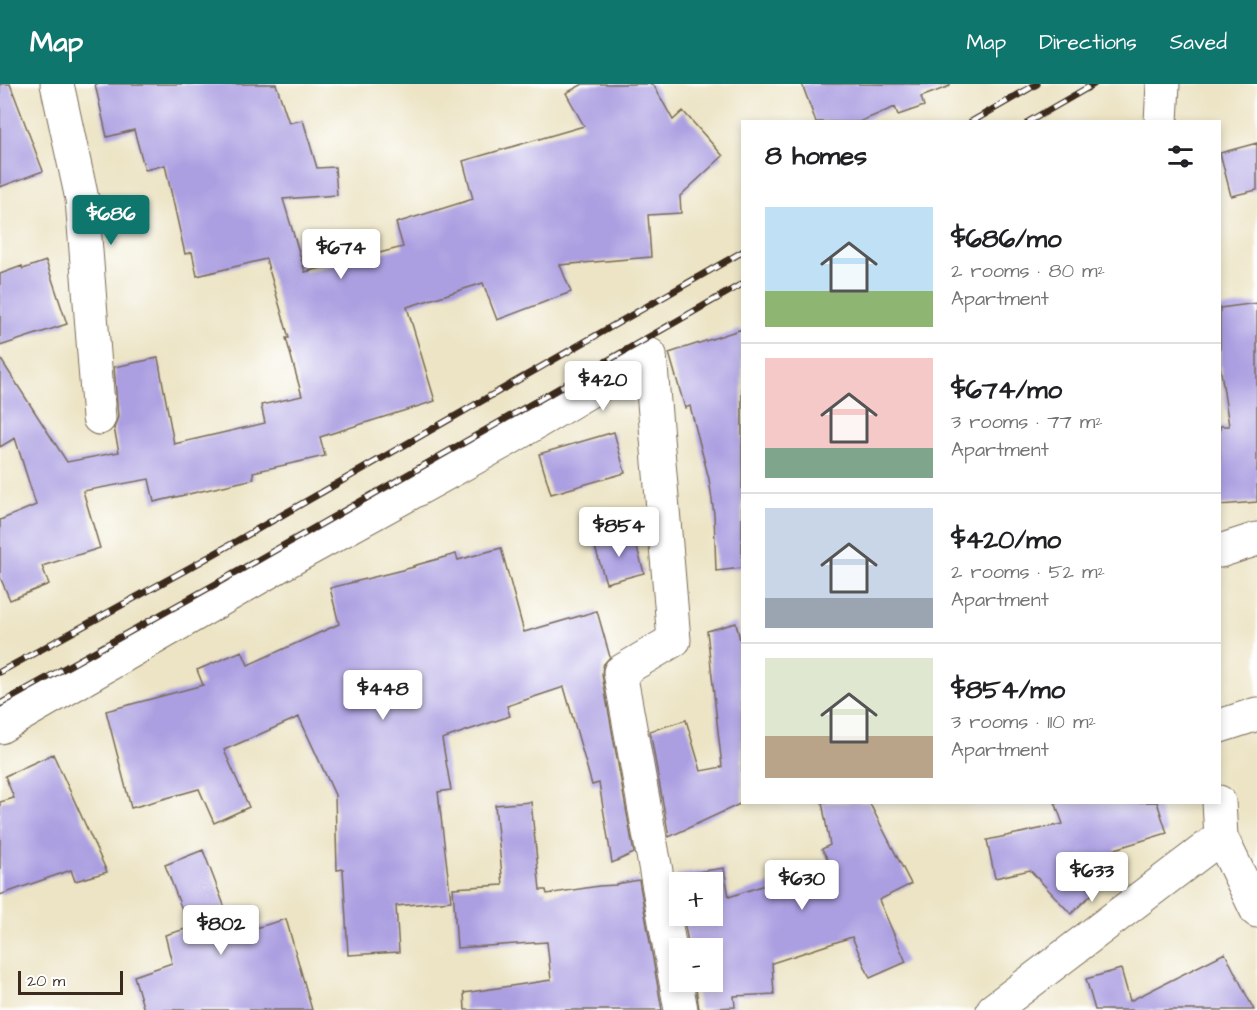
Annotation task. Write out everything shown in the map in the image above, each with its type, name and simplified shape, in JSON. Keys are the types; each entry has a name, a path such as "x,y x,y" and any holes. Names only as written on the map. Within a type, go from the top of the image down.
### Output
{"street":[{"path":"57,84 82,199 99,418"},
{"path":"1161,120 1163,84"},
{"path":"0,727 272,570 505,441 650,355 674,640 620,672 681,1010"},
{"path":"1221,551 1257,539"},
{"path":"1221,726 1257,714"},
{"path":"1219,804 1221,837 1257,912"},
{"path":"993,1010 1221,837"}],"building":[{"path":"0,84 10,84 43,171 0,187"},
{"path":"95,84 276,84 289,123 303,120 317,168 335,167 337,195 283,199 305,272 403,247 396,223 473,199 463,161 584,126 566,93 583,84 653,84 673,120 683,111 723,156 680,196 681,213 648,215 651,257 560,265 571,292 497,320 483,283 407,307 435,401 320,437 325,456 253,472 254,479 154,502 149,479 83,491 100,548 42,566 49,584 10,600 0,577 0,520 36,505 15,438 0,447 0,358 67,462 119,452 114,428 118,417 114,367 158,358 174,444 265,423 261,405 302,396 286,338 289,338 266,259 197,276 192,252 185,254 165,165 145,170 134,130 107,137"},
{"path":"802,84 950,84 950,86 921,97 924,106 898,115 895,107 864,120 815,120"},
{"path":"1257,143 1257,190 1231,196 1221,153"},
{"path":"46,261 67,324 0,346 0,274"},
{"path":"1257,303 1257,502 1221,505 1221,426 1229,426 1221,372 1221,308"},
{"path":"741,329 741,568 716,571 714,514 709,479 690,406 685,408 669,353"},
{"path":"614,432 625,473 551,494 539,454"},
{"path":"633,533 644,573 606,583 594,544"},
{"path":"501,548 524,632 597,611 610,657 603,665 602,675 634,853 612,863 599,783 592,785 564,687 507,706 510,716 442,739 451,790 438,792 451,901 396,906 399,952 348,955 343,869 337,870 335,795 299,717 224,750 249,807 214,823 199,789 131,808 106,711 203,685 197,670 242,651 248,665 339,624 330,588 456,554 458,560"},
{"path":"736,623 741,644 741,803 669,837 650,731 686,720 701,771 722,767 707,631"},
{"path":"53,754 107,872 75,881 71,870 0,895 0,802 14,798 5,776"},
{"path":"531,802 540,890 546,890 547,894 639,880 662,1010 465,1010 464,993 551,980 547,942 457,948 453,888 503,885 495,805"},
{"path":"822,804 870,804 911,884 879,900 906,962 870,978 852,937 772,963 774,994 734,996 735,1007 699,1009 697,992 723,992 723,938 687,938 685,926 723,926 723,872 697,872 724,868 729,897 830,863 822,849 830,845"},
{"path":"1056,804 1158,804 1167,833 1115,849 1117,855 1073,872 1093,893 1071,914 1030,870 995,878 987,840 1063,824"},
{"path":"203,850 235,934 286,919 312,1010 144,1010 134,976 172,963 165,935 189,928 165,865"},
{"path":"1225,953 1254,1010 1095,1010 1086,979 1121,969 1130,1001"}],"railway":[{"path":"974,120 1037,84"},
{"path":"1031,120 1094,84"},
{"path":"0,672 200,562 741,253"},
{"path":"0,704 214,585 741,285"}]}
